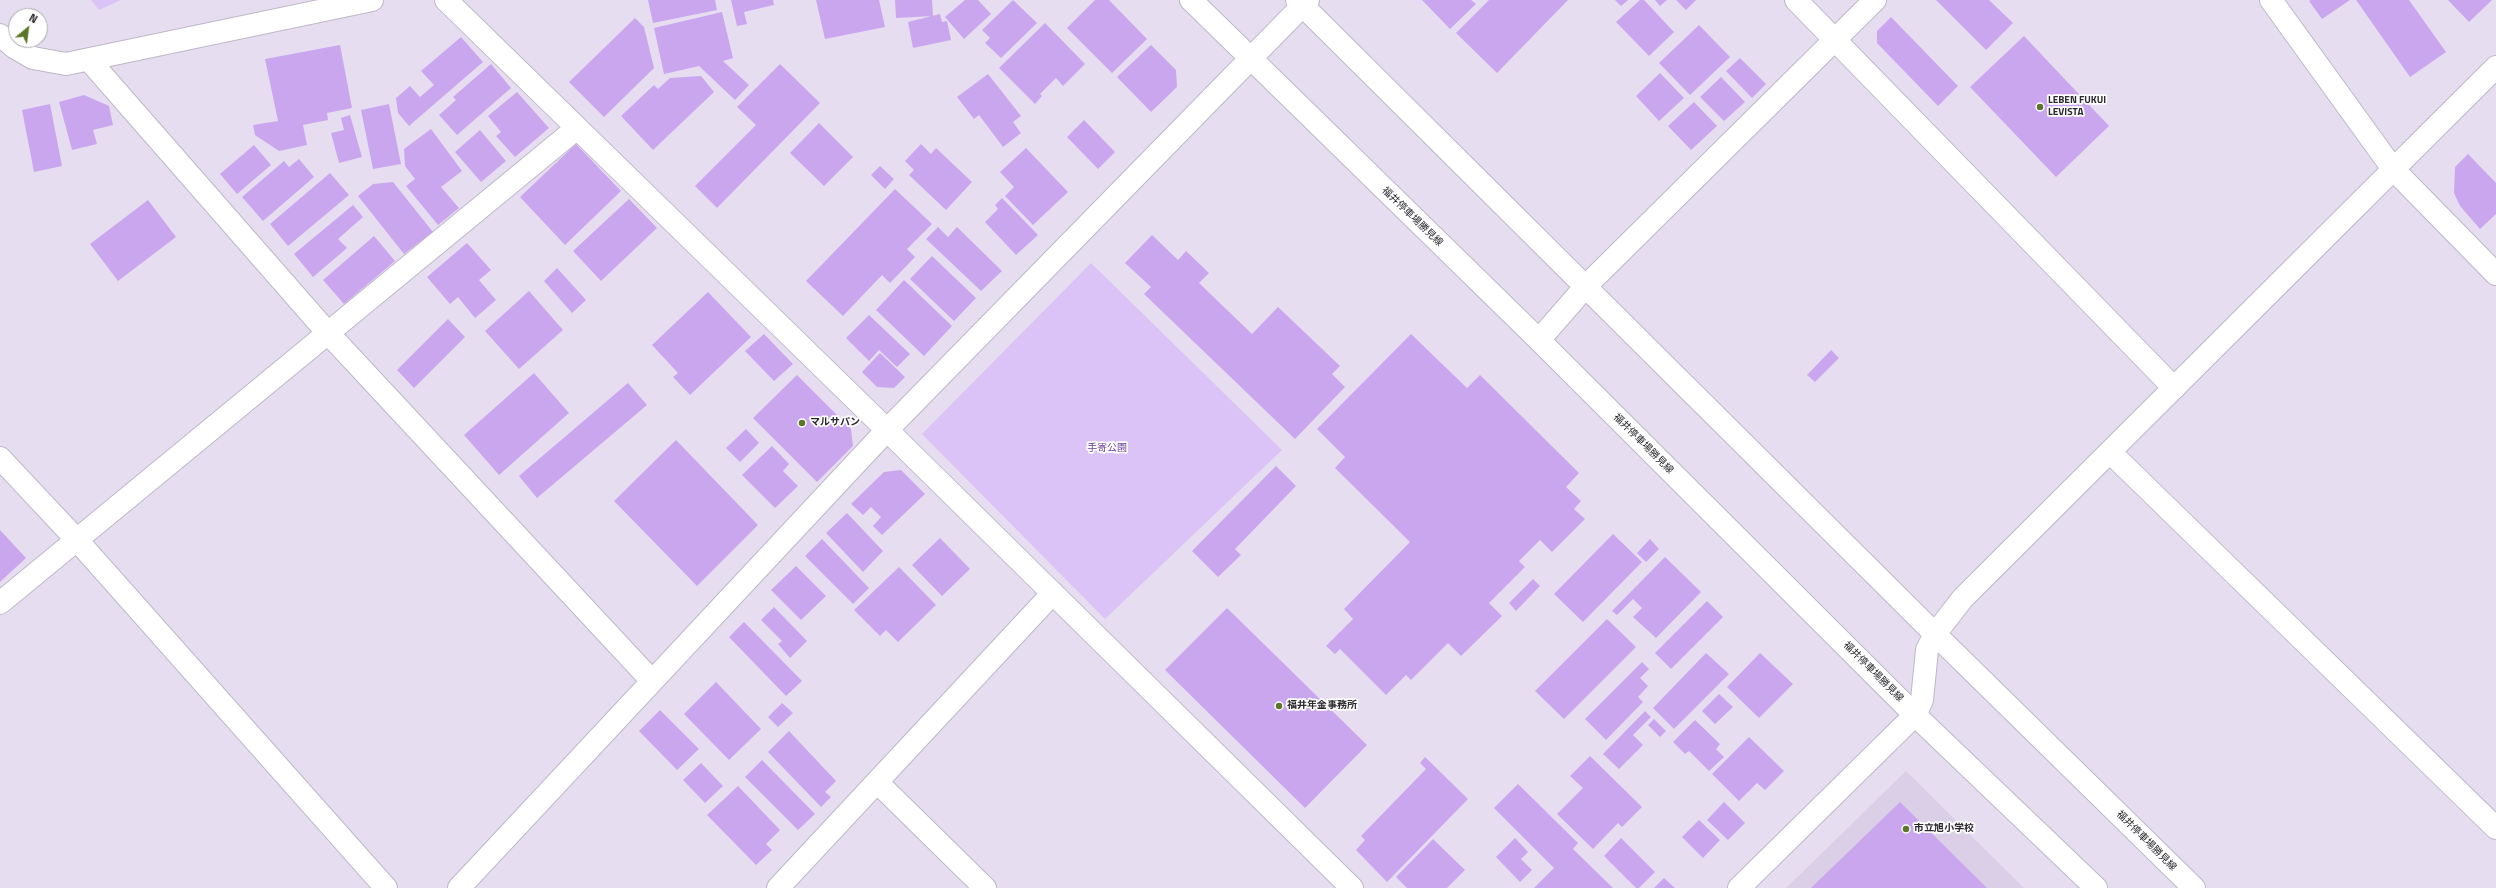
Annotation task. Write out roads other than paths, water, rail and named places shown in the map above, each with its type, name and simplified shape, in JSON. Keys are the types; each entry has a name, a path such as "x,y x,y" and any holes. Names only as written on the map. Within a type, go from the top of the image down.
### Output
{"street":[{"path":"0,35 23,53 44,61 66,64 372,0"},
{"path":"446,0 887,430 1352,888"},
{"name":"福井停車場勝見線","path":"1191,0 1539,340 1915,714 2096,888"},
{"path":"1796,0 2174,388"},
{"path":"1539,340 1586,286 1875,0"},
{"path":"2271,0 2393,170 2496,274"},
{"path":"459,888 887,430 1302,2"},
{"name":"福井停車場勝見線","path":"1302,2 1935,634 2194,888"},
{"path":"89,60 327,332 652,681"},
{"path":"1739,888 1915,714 1922,700 1927,650 1935,634 1963,598 2496,67"},
{"path":"0,603 327,332 577,128"},
{"path":"2110,452 2496,828"},
{"path":"0,458 76,539 386,888"},
{"path":"778,888 1053,594"},
{"path":"877,782 985,888"}],"place":[{"name":"LEBEN FUKUI LEVISTA","path":"2040,107"},
{"name":"マルサパン","path":"802,423"},
{"name":"福井年金事務所","path":"1279,706"},
{"name":"市立旭小学校","path":"1906,829"}],"park label":[{"name":"手寄公園","path":"1107,449"}]}
